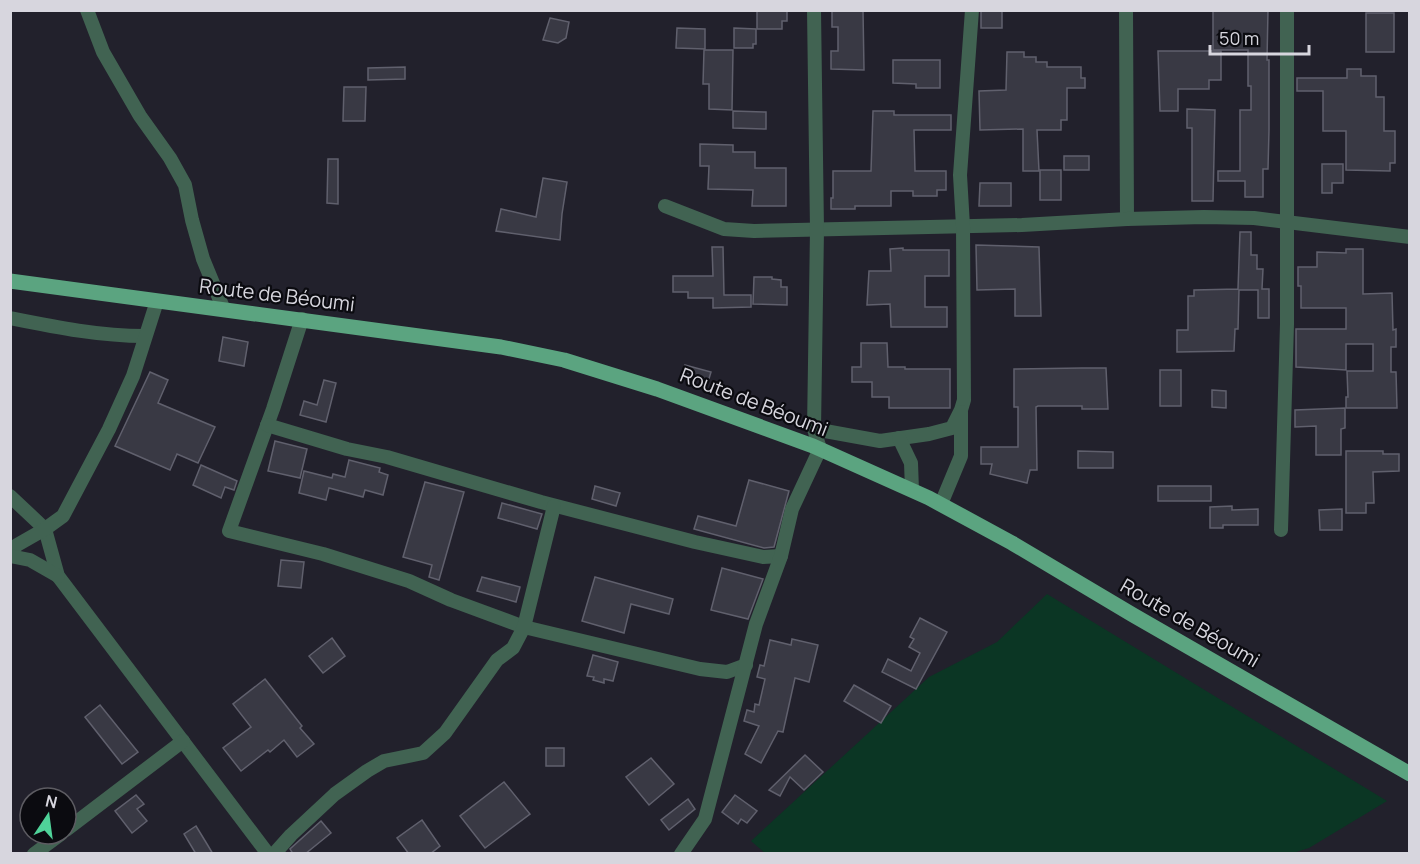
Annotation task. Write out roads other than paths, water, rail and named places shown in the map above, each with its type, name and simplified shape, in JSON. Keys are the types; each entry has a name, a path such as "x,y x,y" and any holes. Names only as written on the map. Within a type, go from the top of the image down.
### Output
{"main road":[{"name":"Route de Béoumi","path":"10,281 501,347 564,360 657,388 820,449 940,504 1012,543 1410,774"}],"street":[{"path":"87,10 103,52 140,116 170,158 185,185 203,259 224,310"},
{"path":"681,854 705,819 756,624 781,556 792,508 820,449 814,429 817,230 814,10"},
{"path":"814,429 880,441 929,434 952,428 961,410 964,400 964,368 963,226 960,175 972,10"},
{"path":"1126,10 1127,219"},
{"path":"1281,530 1287,324 1287,10"},
{"path":"665,206 724,229 754,231 1022,225 1127,219 1234,218 1410,237"},
{"path":"58,576 30,560 10,555 17,545 63,516 100,447 133,376 156,301"},
{"path":"10,318 83,332 114,336 145,336"},
{"path":"302,319 229,531 323,554 409,581 451,600 524,627 700,669 727,672 746,665"},
{"path":"940,504 961,456 961,410"},
{"path":"267,425 554,506 746,555 763,558 781,556"},
{"path":"899,438 911,463 912,490"},
{"path":"10,496 45,529 58,576 268,854"},
{"path":"274,854 335,794 367,771 384,760 423,753 445,733 497,660 513,648 524,627 554,506"},
{"path":"78,821 183,741"}]}
